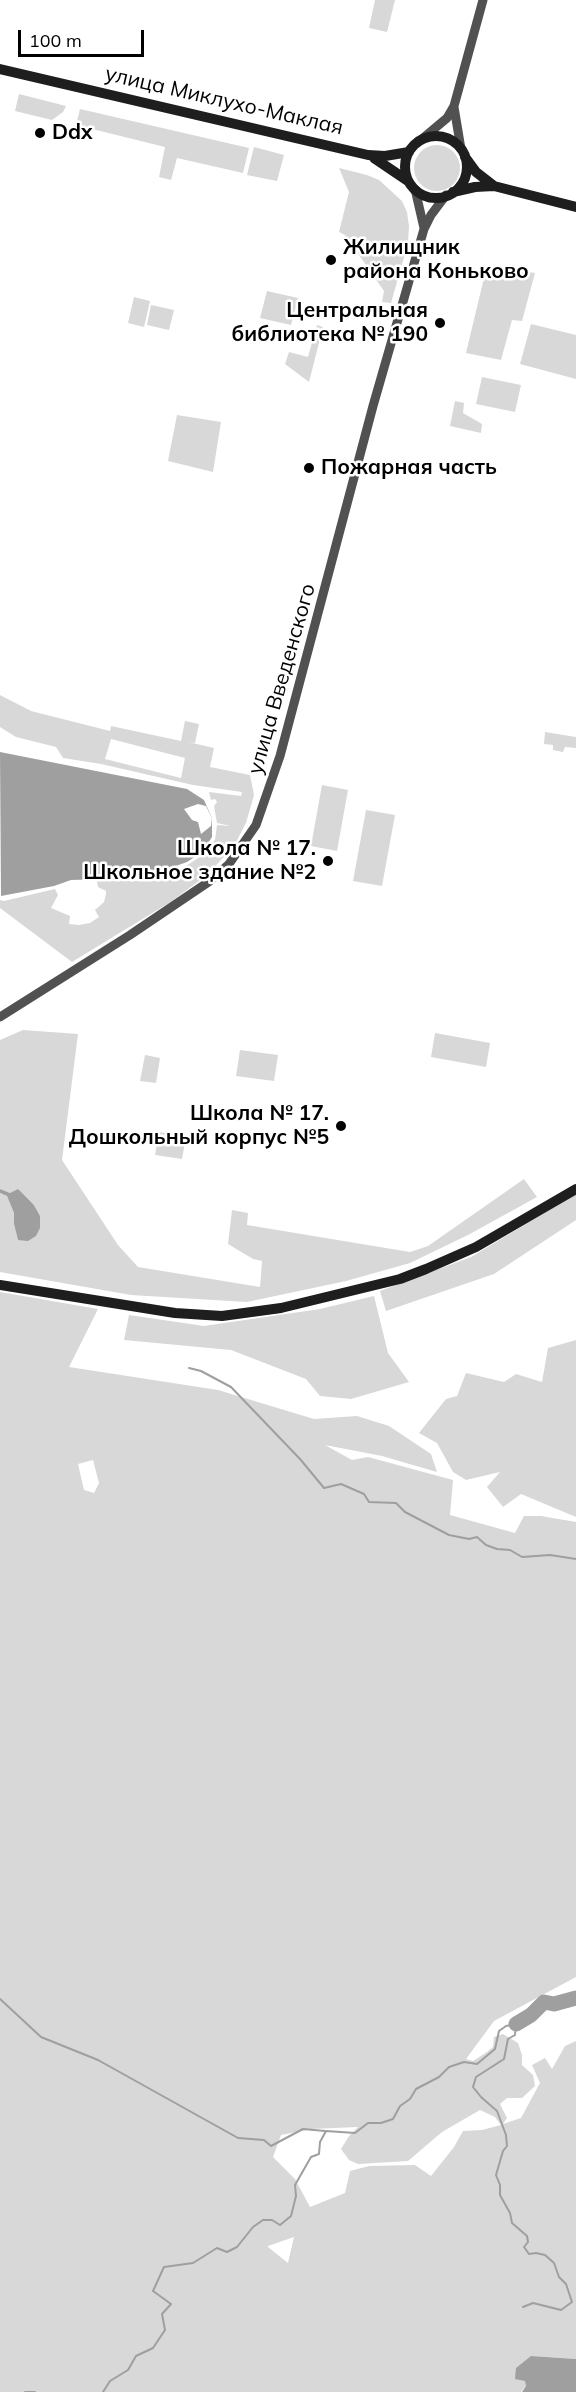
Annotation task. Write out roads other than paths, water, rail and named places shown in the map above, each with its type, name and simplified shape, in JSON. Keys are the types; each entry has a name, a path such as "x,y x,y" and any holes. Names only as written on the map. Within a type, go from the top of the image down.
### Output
{"main road":[{"name":"улица Миклухо-Маклая","path":"0,69 368,155 385,156 409,152"},
{"path":"494,186 476,171 448,138 439,136 422,139 409,152 405,167 412,185 430,197 475,187 494,186 576,207"},
{"path":"449,194 465,177 463,153"},
{"name":"улица Миклухо-Маклая","path":"368,155 412,185"},
{"path":"0,1285 175,1313 222,1316 281,1308 400,1279 426,1269 484,1242 576,1189"}],"street":[{"path":"422,139 447,118 454,106 483,0"},
{"path":"454,106 463,153"},
{"name":"улица Введенского","path":"412,185 424,229"},
{"name":"улица Введенского","path":"0,1017 167,912 210,881 229,864 256,825 280,756 373,406 424,229 431,214 449,194"}],"waterway":[{"path":"189,1368 201,1371 231,1387 300,1459 324,1488 341,1484 364,1494 369,1502 396,1503 405,1512 449,1535 469,1539 477,1537 486,1545 510,1550 522,1557 550,1555 576,1559"},
{"path":"516,2024 531,2015 544,2002 554,2004 576,1998"},
{"path":"0,1999 41,2037 98,2060 238,2138 264,2140 271,2146 303,2129 325,2131"},
{"path":"103,2392 110,2381 128,2370 136,2356 153,2348 165,2330 162,2314 171,2304 153,2291 164,2267 193,2263 217,2248 227,2252 237,2247 253,2227 263,2220 272,2220 280,2225 291,2216 296,2196 295,2185 311,2157 319,2154 320,2142 326,2131 355,2133 368,2123 381,2123 393,2119 400,2106 410,2099 416,2089 439,2077 449,2067 464,2062 477,2064 495,2049 499,2031 506,2026 516,2024 515,2035 508,2039 504,2059 476,2077 473,2087 497,2111 506,2135 507,2146 503,2151 496,2175 500,2185 500,2195 510,2213 512,2223 527,2236 528,2242 524,2247 529,2254 545,2255 554,2263 559,2277 566,2284 572,2302 561,2310 533,2303 523,2307"},
{"path":"25,2392 35,2392"}],"place":[{"name":"Ddx","path":"40,133"},
{"name":"Жилищник района Коньково","path":"331,260"},
{"name":"Центральная библиотека № 190","path":"440,323"},
{"name":"Пожарная часть","path":"309,468"},
{"name":"Школа № 17. Школьное здание №2","path":"328,861"},
{"name":"Школа № 17. Дошкольный корпус №5","path":"341,1126"}]}
